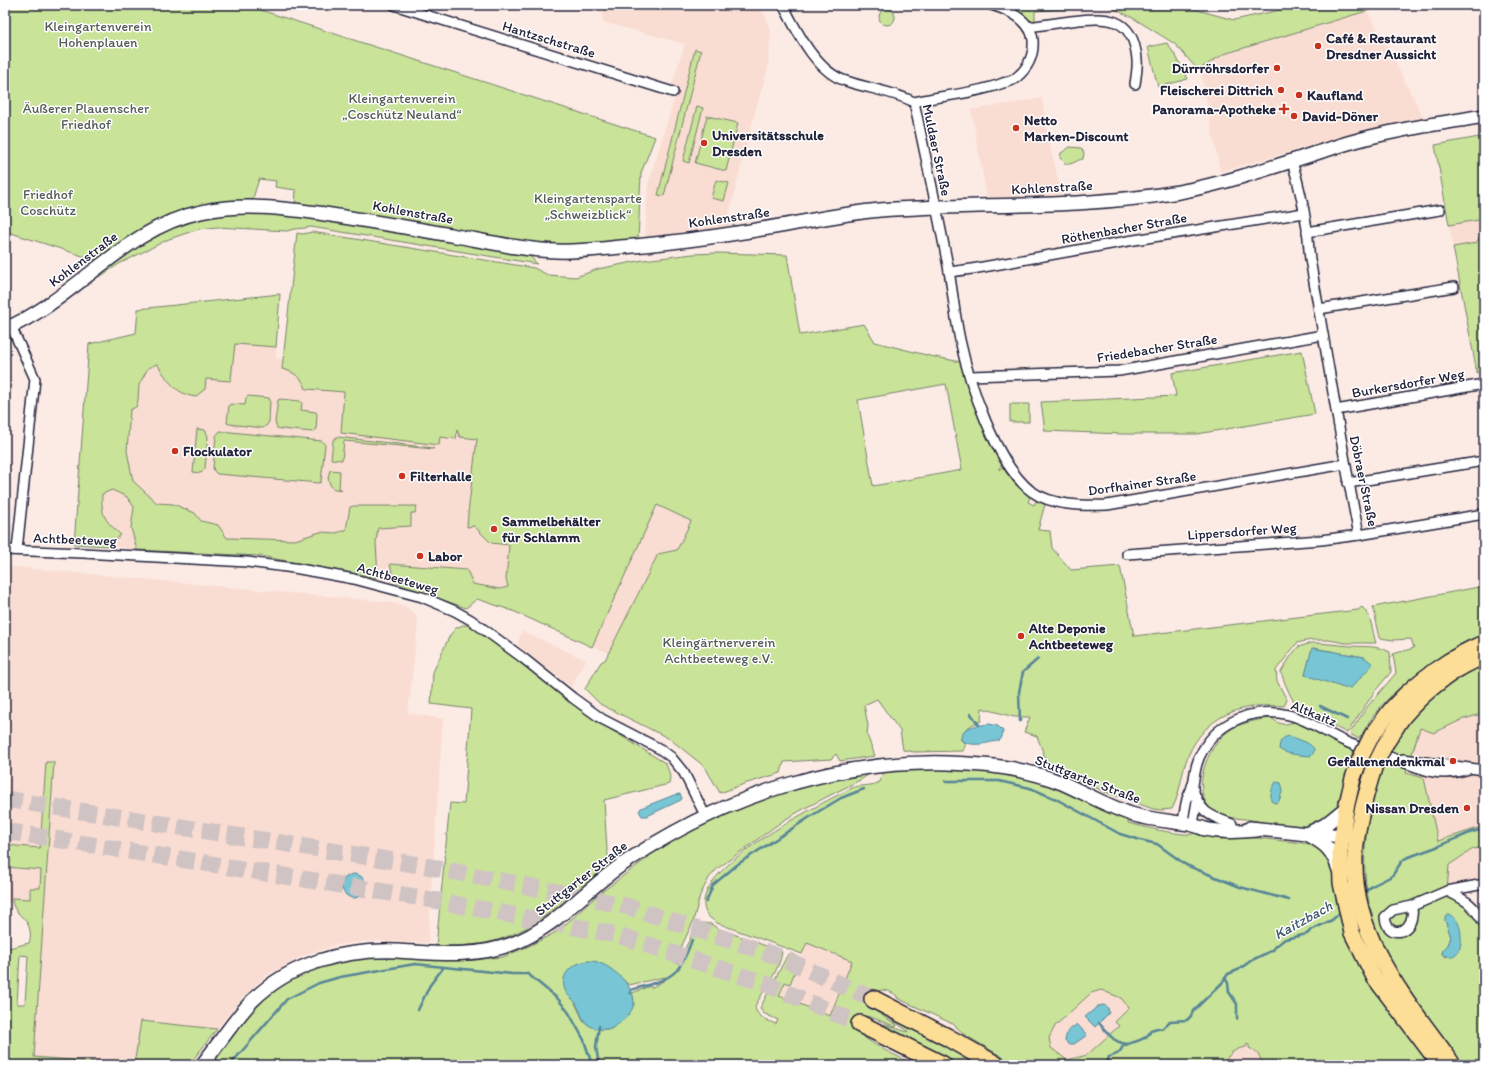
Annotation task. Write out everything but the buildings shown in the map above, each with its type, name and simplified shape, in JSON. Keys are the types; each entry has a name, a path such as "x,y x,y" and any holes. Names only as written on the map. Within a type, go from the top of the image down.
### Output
{"highway":[{"path":"873,999 947,1037 996,1065"},
{"path":"860,1024 943,1065"}],"main road":[{"path":"1440,1065 1374,977 1352,933 1341,879 1342,836 1346,808 1353,778 1360,759 1372,735 1395,706 1416,686 1450,660 1484,644"},
{"path":"1453,1065 1398,988 1380,959 1366,926 1359,903 1355,856 1364,798 1375,765 1388,750 1403,717 1430,690 1454,672 1484,657"}],"street":[{"name":"Hantzschstraße","path":"394,5 673,92"},
{"name":"Muldaer Straße","path":"783,5 814,56 827,71 846,81 902,96 914,102 936,207"},
{"path":"914,102 995,87 1016,78 1028,66 1033,55 1033,38 1028,27 1021,19 1010,12 991,5"},
{"path":"1028,27 1092,18 1105,18 1117,22 1128,31 1132,37 1137,59 1135,84"},
{"name":"Kohlenstraße","path":"8,328 42,310 129,245 153,230 180,218 200,212 220,209 269,208 293,210 399,225 533,249 557,251 642,246 754,230 856,212 936,207 1064,204 1154,196 1218,183 1348,143 1387,134 1484,116"},
{"name":"Döbraer Straße","path":"1292,161 1302,197 1308,232 1309,258 1348,483 1359,535 1484,514"},
{"name":"Dorfhainer Straße","path":"936,207 949,272 960,340 970,376 995,442 1015,476 1032,491 1051,500 1080,506 1107,505 1345,464"},
{"path":"1308,232 1440,210"},
{"name":"Röthenbacher Straße","path":"949,272 1128,241 1304,213"},
{"path":"1319,309 1454,287"},
{"path":"8,328 35,379 17,550"},
{"name":"Friedebacher Straße","path":"970,376 1119,371 1323,335"},
{"name":"Burkersdorfer Weg","path":"1336,410 1484,384"},
{"path":"1348,483 1484,461"},
{"name":"Lippersdorfer Weg","path":"1127,554 1321,540 1359,535"},
{"name":"Achtbeeteweg","path":"5,550 247,562 294,568 354,579 422,597 455,611 471,620 602,719 660,749 671,757 684,773 705,815"},
{"name":"Altkaitz","path":"1188,824 1187,801 1202,750 1218,731 1236,719 1245,716 1264,713 1290,715 1362,749 1388,750 1436,764 1484,770"},
{"name":"Altkaitz","path":"1388,750 1413,768 1444,773 1461,772 1469,769"},
{"name":"Stuttgarter Straße","path":"202,1065 238,1017 254,999 275,983 293,972 315,962 353,952 376,951 460,954 513,944 535,933 555,920 609,873 677,830 705,815 744,799 813,778 876,766 917,763 990,765 1013,768 1033,773 1061,783 1111,807 1134,815 1188,824 1206,829 1231,832 1258,830"},
{"path":"1192,786 1197,801 1211,816 1232,824"},
{"path":"1188,824 1197,801"},
{"path":"1307,834 1325,825 1346,808"},
{"name":"Stuttgarter Straße","path":"1188,824 1208,822 1232,824 1258,830 1358,836"},
{"path":"1307,834 1330,849 1336,861 1341,879"},
{"path":"1412,906 1447,891 1484,884"},
{"path":"1447,891 1468,902 1484,923"}],"shaded area":[{"name":"Universitätsschule Dresden","path":"604,5 760,5 771,30 768,69 758,101 729,214 729,226 645,237 648,184 677,90 671,87 685,44 602,22"},
{"path":"1367,11 1389,50 1423,117 1345,136 1220,172 1198,57"},
{"path":"1042,98 1049,142 1062,195 987,198 971,110"},
{"path":"1484,219 1484,319 1467,322 1449,225"},
{"path":"299,238 691,521 677,550 658,554 608,653 513,611 477,599 466,608 378,578 260,556 137,550 74,544 89,344 136,333 138,309 280,294 276,358 286,359"},
{"path":"5,566 389,602 405,606 413,612 418,623 408,713 443,719 428,943 369,941 336,945 305,955 266,976 242,998 217,1029 141,1021 134,1065 34,1057 54,762 46,762 40,848 5,845"},
{"path":"522,631 586,660 571,687 517,645"},
{"path":"1484,713 1484,826 1438,841 1424,778 1406,773 1420,728 1435,733 1461,720"},
{"path":"1484,847 1484,883 1447,891 1449,865 1473,849"},
{"path":"5,867 41,870 40,888 30,899 12,898 12,903 5,902"},
{"path":"807,943 852,961 830,1016 779,996 785,982 790,984"},
{"path":"1101,990 1121,998 1129,1007 1115,1022 1119,1026 1087,1055 1067,1060 1051,1048 1049,1038 1055,1026 1091,993"},
{"path":"1244,1037 1254,1045 1267,1065 1219,1065"}],"green space":[{"path":"5,5 245,5 655,137 641,173 638,241 558,247 295,206 296,190 275,187 276,181 259,179 252,201 223,202 193,207 161,220 131,235 98,261 5,231"},
{"path":"1009,5 1136,5 1138,9 1190,8 1234,20 1303,5 1365,5 1370,10 1224,54 1198,70 1175,44 1133,18 1108,6 1035,11 1035,22 1032,22"},
{"path":"887,9 893,11 895,17 893,23 887,25 881,23 879,17 881,11"},
{"path":"1167,43 1188,79 1158,87 1148,47"},
{"path":"695,49 701,51 664,196 658,195"},
{"path":"697,106 703,108 689,163 683,161"},
{"path":"707,116 738,123 726,171 695,163"},
{"path":"1479,137 1484,163 1484,219 1449,225 1435,145"},
{"path":"1070,147 1081,148 1084,153 1083,159 1071,164 1066,164 1060,158 1061,153"},
{"path":"716,180 729,183 724,201 711,198"},
{"path":"240,213 276,213 398,231 528,254 537,264 311,227 287,231 217,227 199,229 169,239 119,264 101,276 98,275 148,240 180,225 198,219 218,215"},
{"path":"1484,229 1484,307 1479,309 1480,315 1484,315 1484,372 1477,373 1453,247 1476,243"},
{"name":"Kleingärtnerverein Achtbeeteweg e.V.","path":"312,232 534,268 548,275 576,277 598,269 643,260 693,254 717,253 787,255 800,335 864,324 875,342 930,356 966,363 1005,461 999,470 1002,467 1015,484 1030,497 1028,502 1034,505 1036,501 1045,504 1038,530 1050,531 1052,548 1071,570 1120,566 1134,636 1358,610 1362,607 1370,619 1376,643 1345,643 1329,640 1311,640 1297,643 1276,670 1277,681 1287,700 1284,706 1240,709 1215,721 1205,730 1188,756 1172,809 1153,809 1105,792 1070,775 1046,760 1037,736 1024,732 1030,717 1014,717 982,708 981,721 965,730 961,736 961,740 966,743 963,751 914,752 903,750 900,731 877,699 864,705 868,725 867,735 875,756 840,761 836,754 831,759 784,762 781,773 720,793 705,767 670,739 600,704 585,689 601,662 605,660 658,554 677,550 691,521 657,505 592,647 513,611 477,599 466,608 401,585 393,576 390,564 467,570 473,584 500,589 508,587 506,579 509,545 491,543 474,526 467,527 477,439 460,437 457,430 456,439 440,437 439,445 341,433 344,392 306,389 300,378 282,369 297,233 303,234","holes":["946,384 962,470 873,486 858,400"]},
{"path":"280,294 276,347 235,344 230,381 206,379 205,389 195,397 182,392 172,385 157,364 148,368 139,385 136,407 130,410 127,451 133,481 157,503 173,504 195,513 201,521 218,525 227,538 295,540 320,532 336,533 346,530 350,507 417,506 415,513 411,513 411,526 378,528 376,542 378,578 260,556 137,550 131,528 134,507 127,497 112,490 102,494 103,513 111,526 121,535 107,546 74,544 89,344 136,333 138,309"},
{"path":"1302,351 1315,414 1197,434 1123,434 1045,431 1041,402 1176,396 1172,373"},
{"path":"248,396 269,398 270,400 269,422 263,428 227,423 229,405 245,405 246,398"},
{"path":"278,400 300,401 302,403 301,410 316,412 316,430 313,432 277,428 275,422"},
{"path":"1010,404 1029,404 1029,422 1010,422"},
{"path":"197,429 205,430 208,436 205,469 201,473 193,472"},
{"path":"220,431 322,441 325,445 321,482 217,474 213,468 216,436"},
{"path":"337,437 434,449 344,441 342,460 331,459 333,440"},
{"path":"330,470 340,471 339,489 342,490 331,487 328,478"},
{"path":"1484,586 1484,635 1454,649 1408,680 1382,705 1370,720 1359,739 1350,734 1367,707 1396,673 1393,654 1414,648 1411,639 1393,640 1380,638 1373,607"},
{"path":"463,625 471,626 483,633 589,716 665,763 668,768 670,781 669,784 604,800 607,850 610,863 541,919 526,928 487,943 458,946 436,946 450,803 464,804 471,709 431,704 433,672 450,635 456,628"},
{"path":"1312,643 1322,643 1375,647 1390,652 1391,672 1375,691 1347,733 1300,709 1291,697 1281,672 1298,647","holes":["1313,648 1364,657 1305,675"]},
{"path":"1484,663 1484,713 1461,720 1434,733 1420,728 1406,773 1424,778 1438,841 1484,826 1484,847 1473,849 1449,865 1447,891 1468,903 1484,923 1484,1065 1460,1065 1453,1053 1402,983 1386,952 1372,918 1368,899 1365,864 1367,828 1370,810 1380,775 1378,774 1393,742 1414,715 1424,705 1447,686","holes":["1445,920 1460,948 1446,957 1442,954 1451,937"]},
{"path":"1271,718 1281,724 1296,722 1354,750 1349,762 1351,763 1340,799 1333,815 1314,826 1288,827 1224,816 1218,814 1210,808 1204,798 1202,776 1210,753 1217,743 1233,728 1251,722"},
{"path":"46,762 54,762 34,1057 134,1065 5,1065 5,949 29,943 30,936 29,926 14,908 12,898 30,899 30,888 40,888 41,870 5,867 5,845 40,848","holes":["20,955 28,956 25,1004 17,1004"]},
{"path":"960,767 1039,779 1129,819 1128,823 1179,834 1201,832 1312,844 1328,852 1336,884 1334,884 1338,908 1344,927 1434,1065 1262,1065 1261,1059 1249,1048 1249,1045 1247,1044 1246,1047 1238,1049 1232,1053 1223,1065 1020,1065 1016,1063 1016,1065 965,1035 953,1024 897,998 894,994 884,990 875,992 876,1007 874,1010 897,1025 896,1027 868,1016 863,1021 859,1031 869,1041 915,1065 209,1065 258,1004 278,988 318,966 369,957 471,960 503,957 558,931 600,893 649,857 646,853 686,830 787,789 869,772 869,774 862,779 784,820 717,869 709,878 700,895 693,922 675,960 677,964 695,929 703,923 711,924 717,928 782,952 781,959 775,972 755,1006 757,1013 762,1018 776,1024 778,1020 763,1013 760,1008 788,954 800,959 790,984 785,982 779,996 830,1016 852,961 807,943 802,954 717,923 706,913 705,896 716,877 736,858 761,840 788,822 854,787 871,785 880,782 882,774 892,769","holes":["597,962 605,966 629,985 665,977 665,980 651,988 650,986 632,993 634,1005 611,1029 599,1029 584,1022 575,1003","1101,990 1121,998 1129,1008 1115,1022 1119,1026 1087,1055 1067,1060 1051,1048 1049,1038 1055,1026 1091,993"]},
{"path":"887,1015 981,1065 958,1065 935,1052 884,1029 884,1024 907,1032 908,1031 886,1016"},
{"path":"141,1021 217,1029 189,1065 134,1065"}],"water":[{"path":"1312,648 1364,657 1373,664 1351,688 1344,688 1305,675"},
{"path":"989,724 998,726 1003,731 1000,740 970,744 961,740 964,731 970,727"},
{"path":"1289,736 1311,746 1314,749 1314,752 1311,756 1290,754 1279,749 1281,740"},
{"path":"1276,782 1281,783 1283,789 1279,801 1275,803 1271,801 1271,796 1272,789"},
{"path":"680,794 682,798 681,800 647,816 642,816 639,811 641,808"},
{"path":"349,874 359,874 366,881 366,891 359,898 349,898 342,891 342,881"},
{"path":"1448,915 1454,917 1458,923 1461,939 1460,948 1456,954 1450,956 1442,954 1451,937 1445,920 1445,917"},
{"path":"588,961 603,964 617,973 632,993 634,1000 631,1011 624,1020 611,1029 595,1028 587,1024 579,1008 565,990 564,979 569,970 577,964"},
{"path":"1104,1005 1108,1008 1109,1013 1095,1027 1085,1017 1098,1006"},
{"path":"1077,1024 1087,1035 1074,1044 1068,1044 1065,1040 1067,1032"}],"waterway":[{"path":"1020,721 1019,692 1023,672 1038,659"},
{"path":"1320,706 1347,719"},
{"path":"971,714 979,725"},
{"path":"945,781 999,781 1030,788 1056,799 1120,834 1157,844 1186,865 1240,887 1289,900"},
{"path":"706,902 713,885 738,864 841,798 864,789"},
{"name":"Kaitzbach","path":"1364,893 1372,886 1392,876 1402,861 1406,858 1472,832 1484,829"},
{"name":"Kaitzbach","path":"1106,1065 1109,1057 1118,1053 1123,1046 1143,1039 1151,1030 1157,1028 1162,1029 1170,1021 1187,1020 1193,1011 1222,983 1228,974 1273,950 1285,939 1307,934 1311,930 1332,920 1342,911"},
{"path":"630,993 631,990 656,983 677,970 686,956 692,940"},
{"path":"230,1065 287,999 319,983 340,977 415,964 512,974 528,974 558,999 569,1013 584,1040 592,1065"},
{"path":"418,1010 430,985 443,968"},
{"path":"1225,978 1228,983 1229,992 1237,1004 1237,1019"},
{"path":"1099,1023 1115,1040 1128,1044"},
{"path":"599,1026 596,1047 599,1065"}],"tunnel":[{"path":"5,799 426,866 626,906 780,957 873,999"},
{"path":"5,831 422,898 618,935 766,984 860,1024"}],"place":[{"name":"Café & Restaurant Dresdner Aussicht","path":"1318,46"},
{"name":"Dürrröhrsdorfer","path":"1277,68"},
{"name":"Fleischerei Dittrich","path":"1281,90"},
{"name":"Kaufland","path":"1299,95"},
{"name":"Panorama-Apotheke","path":"1284,109"},
{"name":"David-Döner","path":"1294,116"},
{"name":"Netto Marken-Discount","path":"1016,128"},
{"name":"Universitätsschule Dresden","path":"704,143"},
{"name":"Flockulator","path":"175,451"},
{"name":"Filterhalle","path":"402,476"},
{"name":"Sammelbehälter für Schlamm","path":"494,529"},
{"name":"Labor","path":"420,556"},
{"name":"Alte Deponie Achtbeeteweg","path":"1021,636"},
{"name":"Gefallenendenkmal","path":"1453,761"},
{"name":"Nissan Dresden","path":"1467,808"}],"park label":[{"name":"Kleingartenverein Hohenplauen","path":"98,34"},
{"name":"Kleingartenverein „Coschütz Neuland“","path":"402,106"},
{"name":"Äußerer Plauenscher Friedhof","path":"86,116"},
{"name":"Friedhof Coschütz","path":"48,202"},
{"name":"Kleingartensparte „Schweizblick“","path":"588,206"}]}
